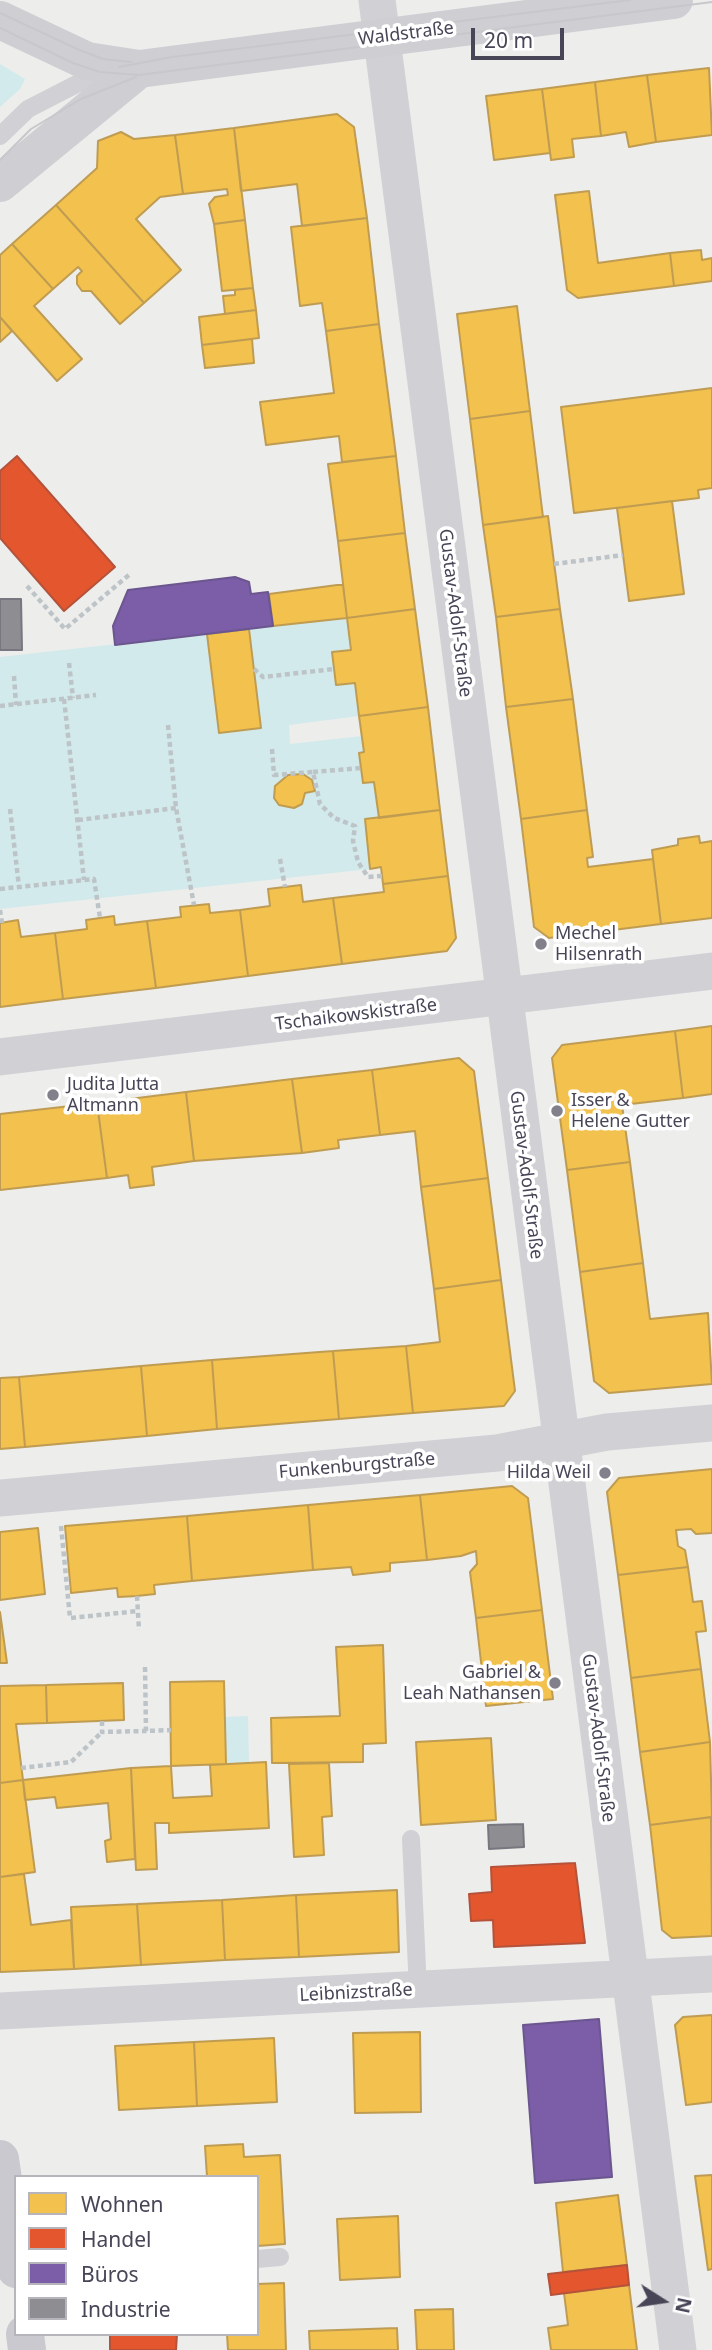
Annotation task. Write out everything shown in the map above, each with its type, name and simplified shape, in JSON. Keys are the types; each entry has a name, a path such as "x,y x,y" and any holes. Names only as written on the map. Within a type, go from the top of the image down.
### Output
{"main road":[{"name":"Waldstraße","path":"0,20 87,61 129,68 674,0"},
{"path":"0,184 129,68"},
{"path":"0,2159 14,2255"}],"street":[{"name":"Gustav-Adolf-Straße","path":"377,0 678,2350"},
{"name":"Tschaikowskistraße","path":"0,1057 712,971"},
{"name":"Funkenburgstraße","path":"0,1498 497,1453 607,1432 712,1423"},
{"name":"Leibnizstraße","path":"0,2011 712,1974"}],"lane":[{"path":"0,136 28,109 70,85 100,72 129,68"},
{"path":"411,1839 418,1990"},
{"path":"259,2259 280,2257"}],"path":[{"path":"554,564 623,555"},
{"path":"27,586 65,629 130,575"},
{"path":"69,663 73,698"},
{"path":"254,669 263,677 334,669"},
{"path":"14,676 16,705"},
{"path":"0,706 96,695"},
{"path":"64,699 84,880"},
{"path":"168,725 176,808 194,905"},
{"path":"272,749 274,775 361,768"},
{"path":"313,772 320,804 334,818 355,826 353,841 358,862 368,877 382,876"},
{"path":"78,820 176,808"},
{"path":"10,809 19,887"},
{"path":"280,859 285,887"},
{"path":"0,889 94,879 100,918"},
{"path":"0,910 2,923"},
{"path":"59,1493 70,1618 138,1611"},
{"path":"136,1596 139,1630"},
{"path":"145,1667 146,1731"},
{"path":"21,1768 71,1762 102,1732 103,1721"},
{"path":"102,1732 171,1730"}],"shaded area":[{"path":"0,64 25,79 20,89 0,107"},
{"path":"347,618 351,650 332,653 336,685 355,683 359,716 289,725 290,744 362,736 364,752 359,753 363,783 374,782 379,818 370,869 0,909 0,657 207,634 220,733 261,728 249,629"},
{"path":"248,1716 249,1763 226,1764 225,1717"}],"building: Wohnen":[{"path":"709,68 712,135 656,142 647,75"},
{"path":"647,75 656,142 629,147 626,132 601,136 595,82"},
{"path":"595,82 601,136 572,139 574,157 551,160 542,89"},
{"path":"542,89 550,153 494,160 486,96"},
{"path":"337,114 354,127 367,218 302,226 297,184 241,191 234,128"},
{"path":"234,128 245,220 214,224 209,204 215,197 228,195 227,189 183,194 175,135"},
{"path":"121,132 134,139 175,135 183,194 160,197 136,219 181,270 144,303 56,205 97,168 98,141"},
{"path":"589,191 598,263 670,253 674,286 578,298 567,290 555,195"},
{"path":"56,205 144,303 120,324 91,291 82,291 77,284 77,276 82,271 78,267 53,289 12,244"},
{"path":"367,218 379,324 326,331 322,303 300,306 291,227"},
{"path":"245,220 253,288 222,291 214,224"},
{"path":"12,244 53,289 34,306 82,359 57,381 0,317 0,255"},
{"path":"701,250 702,260 712,258 712,281 674,286 670,253"},
{"path":"253,288 256,310 225,314 223,296 235,295 235,290"},
{"path":"517,306 530,411 470,419 457,314"},
{"path":"256,310 259,338 202,345 199,317"},
{"path":"0,317 12,331 0,342"},
{"path":"379,324 396,456 342,462 339,436 266,445 260,402 334,393 326,331"},
{"path":"252,339 254,363 205,368 202,345"},
{"path":"712,388 712,488 698,490 699,498 574,513 561,407"},
{"path":"530,411 543,517 483,525 470,419"},
{"path":"396,456 405,533 338,541 328,464"},
{"path":"672,501 684,594 629,601 617,508"},
{"path":"548,516 560,609 496,617 483,525"},
{"path":"405,533 415,609 347,618 338,541"},
{"path":"343,585 347,618 273,626 269,594"},
{"path":"415,609 428,707 359,716 355,683 336,685 332,652 351,650 347,618"},
{"path":"560,609 573,699 506,707 496,617"},
{"path":"249,629 261,728 219,733 207,634"},
{"path":"573,699 587,810 521,819 506,707"},
{"path":"428,707 440,810 379,818 374,782 363,783 359,753 364,752 359,716"},
{"path":"303,774 312,780 315,791 305,793 302,804 294,808 279,805 274,798 275,786 288,775"},
{"path":"440,810 448,876 383,884 381,867 370,869 365,819"},
{"path":"587,810 593,857 587,858 588,867 653,859 661,924 549,938 534,927 521,819"},
{"path":"699,836 700,843 712,841 712,918 661,924 652,850 678,845 678,839"},
{"path":"448,876 456,938 447,951 342,964 333,898 384,892 383,884"},
{"path":"301,885 303,902 333,898 342,964 248,976 240,910 270,906 268,889"},
{"path":"209,904 210,913 240,910 248,976 156,988 147,921 181,917 180,907"},
{"path":"114,916 115,925 147,921 156,988 63,999 55,933 87,929 86,920"},
{"path":"18,920 21,937 55,933 63,999 0,1007 0,923"},
{"path":"712,1026 712,1094 683,1098 675,1031"},
{"path":"675,1031 683,1098 622,1105 630,1162 567,1170 552,1058 562,1045"},
{"path":"459,1058 474,1071 488,1178 421,1187 415,1131 380,1135 372,1070"},
{"path":"372,1070 380,1135 338,1140 339,1148 302,1153 292,1079"},
{"path":"292,1079 302,1153 194,1161 186,1092"},
{"path":"186,1092 194,1161 152,1167 154,1185 130,1188 128,1175 107,1178 97,1103"},
{"path":"97,1103 107,1178 0,1190 0,1114"},
{"path":"630,1162 643,1263 580,1272 567,1170"},
{"path":"488,1178 501,1280 434,1289 421,1187"},
{"path":"643,1263 650,1319 708,1313 712,1384 609,1393 594,1381 580,1272"},
{"path":"501,1280 515,1391 504,1406 413,1413 406,1346 440,1342 434,1289"},
{"path":"406,1346 413,1413 339,1419 333,1351"},
{"path":"333,1351 339,1419 217,1429 212,1360"},
{"path":"212,1360 217,1429 147,1436 141,1366"},
{"path":"141,1366 147,1436 25,1447 19,1377"},
{"path":"19,1377 25,1447 0,1449 0,1378"},
{"path":"712,1469 712,1533 696,1534 691,1529 676,1530 678,1546 685,1550 688,1567 618,1575 607,1492 619,1478"},
{"path":"512,1486 528,1498 542,1610 476,1618 470,1572 477,1564 476,1551 461,1556 427,1560 420,1495"},
{"path":"420,1495 427,1560 390,1563 390,1571 353,1575 351,1567 313,1570 308,1505"},
{"path":"308,1505 313,1570 192,1581 187,1516"},
{"path":"187,1516 192,1581 154,1585 155,1594 137,1596 118,1597 117,1588 71,1593 65,1526"},
{"path":"38,1528 45,1594 0,1600 0,1532"},
{"path":"688,1567 693,1602 702,1601 706,1631 696,1632 701,1669 631,1678 618,1575"},
{"path":"542,1610 553,1699 486,1706 476,1618"},
{"path":"0,1612 7,1663 0,1663"},
{"path":"383,1645 386,1743 363,1744 363,1762 272,1763 271,1718 340,1716 336,1647"},
{"path":"701,1669 710,1742 640,1752 631,1678"},
{"path":"224,1681 226,1764 171,1766 170,1682"},
{"path":"123,1683 124,1720 47,1723 46,1685"},
{"path":"46,1685 47,1723 16,1724 23,1780 0,1783 0,1686"},
{"path":"491,1738 496,1820 421,1825 416,1742"},
{"path":"710,1742 712,1817 650,1825 640,1752"},
{"path":"266,1762 269,1828 169,1833 169,1823 155,1823 157,1869 136,1870 131,1768 171,1766 173,1798 212,1796 210,1765"},
{"path":"329,1763 332,1816 322,1817 324,1855 294,1857 289,1764"},
{"path":"131,1768 135,1859 107,1862 105,1841 111,1839 108,1803 57,1808 55,1797 25,1800 23,1780"},
{"path":"23,1780 35,1872 0,1877 0,1783"},
{"path":"711,1817 712,1936 672,1938 662,1930 650,1825"},
{"path":"24,1874 31,1925 71,1920 74,1969 0,1972 0,1877"},
{"path":"397,1890 399,1952 299,1957 296,1895"},
{"path":"296,1895 299,1957 225,1960 222,1900"},
{"path":"222,1900 225,1960 141,1965 137,1904"},
{"path":"137,1904 141,1965 74,1969 71,1907"},
{"path":"712,2015 712,2102 686,2105 675,2025 683,2017"},
{"path":"420,2032 421,2112 355,2113 353,2033"},
{"path":"274,2038 277,2102 197,2106 194,2042"},
{"path":"194,2042 197,2106 119,2110 115,2046"},
{"path":"243,2144 244,2157 280,2155 285,2244 259,2246 259,2175 207,2175 205,2146"},
{"path":"712,2175 712,2269 708,2270 695,2176"},
{"path":"618,2195 627,2265 563,2272 556,2203"},
{"path":"398,2216 400,2277 340,2280 337,2219"},
{"path":"284,2283 286,2350 228,2350 227,2336 259,2336 259,2284"},
{"path":"629,2285 637,2350 551,2350 548,2328 568,2325 564,2293"},
{"path":"453,2309 454,2350 417,2350 415,2310"},
{"path":"397,2328 398,2350 310,2350 309,2331"}],"building: Handel":[{"path":"17,456 115,567 64,611 0,538 0,471"},
{"path":"575,1863 585,1943 494,1947 493,1920 471,1921 469,1894 492,1892 491,1867"},
{"path":"627,2265 629,2285 551,2295 548,2274"},
{"path":"110,2336 177,2336 176,2350 110,2350"}],"building: Büros":[{"path":"235,577 249,582 251,594 268,592 273,626 115,645 113,626 128,590"},
{"path":"599,2019 612,2177 535,2183 523,2025"}],"building: Industrie":[{"path":"0,599 21,599 22,650 0,650"},
{"path":"523,1824 524,1847 489,1849 488,1825"}],"tram line":[{"path":"119,67 172,57 630,0"},
{"path":"0,28 73,63 100,72 139,75 712,2"},
{"path":"0,13 103,59 131,62"},
{"path":"0,160 31,129 81,99 136,77"}],"place":[{"name":"Mechel Hilsenrath","path":"541,944"},
{"name":"Judita Jutta Altmann","path":"53,1095"},
{"name":"Isser & Helene Gutter","path":"557,1111"},
{"name":"Hilda Weil","path":"605,1473"},
{"name":"Gabriel & Leah Nathansen","path":"555,1683"}]}
